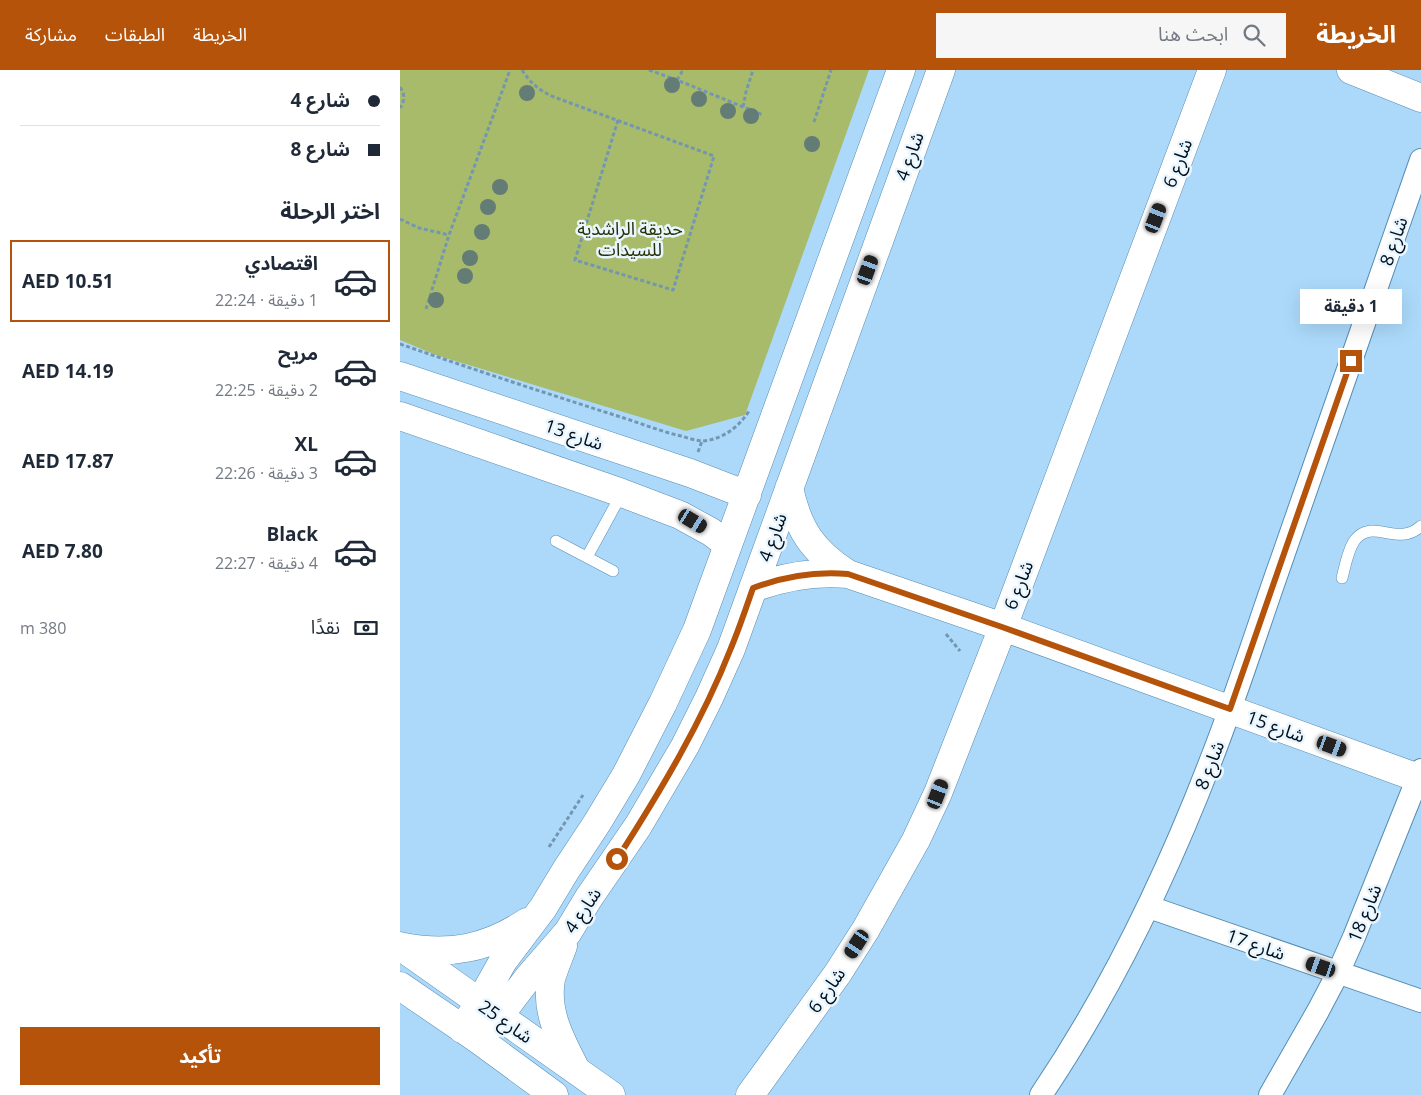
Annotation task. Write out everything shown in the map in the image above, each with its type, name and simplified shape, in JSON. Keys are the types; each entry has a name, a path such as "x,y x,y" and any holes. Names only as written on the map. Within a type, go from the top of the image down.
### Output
{"street":[{"name":"شارع 4","path":"489,1009 503,961 543,908 626,775 664,703 697,630 901,70"},
{"name":"شارع 4","path":"470,1035 489,1009 528,978 568,932 638,826 685,746 709,698 731,649 941,70"},
{"name":"شارع 6","path":"750,1095 838,973 866,929 916,840 938,794 1212,70"},
{"path":"1351,70 1421,98"},
{"name":"شارع 8","path":"1041,1095 1088,1020 1117,968 1148,907 1192,809 1230,709 1421,160"},
{"name":"شارع 13","path":"400,376 681,470 747,495"},
{"path":"400,416 622,493 693,521 728,545"},
{"name":"شارع 15","path":"789,488 799,523 808,538 826,558 848,574"},
{"name":"شارع 15","path":"753,588 790,576 828,572 848,574 1420,775"},
{"name":"شارع 18","path":"1270,1095 1338,973 1420,775"},
{"name":"شارع 17","path":"1148,907 1421,1001"},
{"path":"400,946 421,950 443,951 466,949 487,944 508,935 527,923 543,908"},
{"path":"568,932 551,978 550,1006 553,1020 575,1070"},
{"name":"شارع 25","path":"400,946 611,1095"},
{"name":"شارع 25","path":"400,986 554,1095"}],"lane":[{"path":"587,557 622,493"},
{"path":"1342,578 1352,545 1360,535 1371,531 1402,535 1415,531 1421,526"},
{"path":"556,541 613,571"}],"path":[{"path":"426,309 449,235 510,70"},
{"path":"522,70 534,86 544,93 618,120 714,156 673,290 575,260 618,120"},
{"path":"649,70 763,115"},
{"path":"677,80 683,70"},
{"path":"743,107 753,70"},
{"path":"814,122 831,70"},
{"path":"400,86 404,93 404,99 400,108"},
{"path":"400,219 419,228 449,235"},
{"path":"400,344 670,434 696,440 702,441 722,436 743,420 751,409"},
{"path":"943,631 960,651"},
{"path":"549,847 587,790"}],"green space":[{"name":"حديقة الراشدية للسيدات","path":"400,70 869,70 745,415 686,431 436,355 400,340"}],"route":[{"path":"617,859 685,746 731,649 753,588 790,576 828,572 848,574 1230,709 1351,361"}]}
